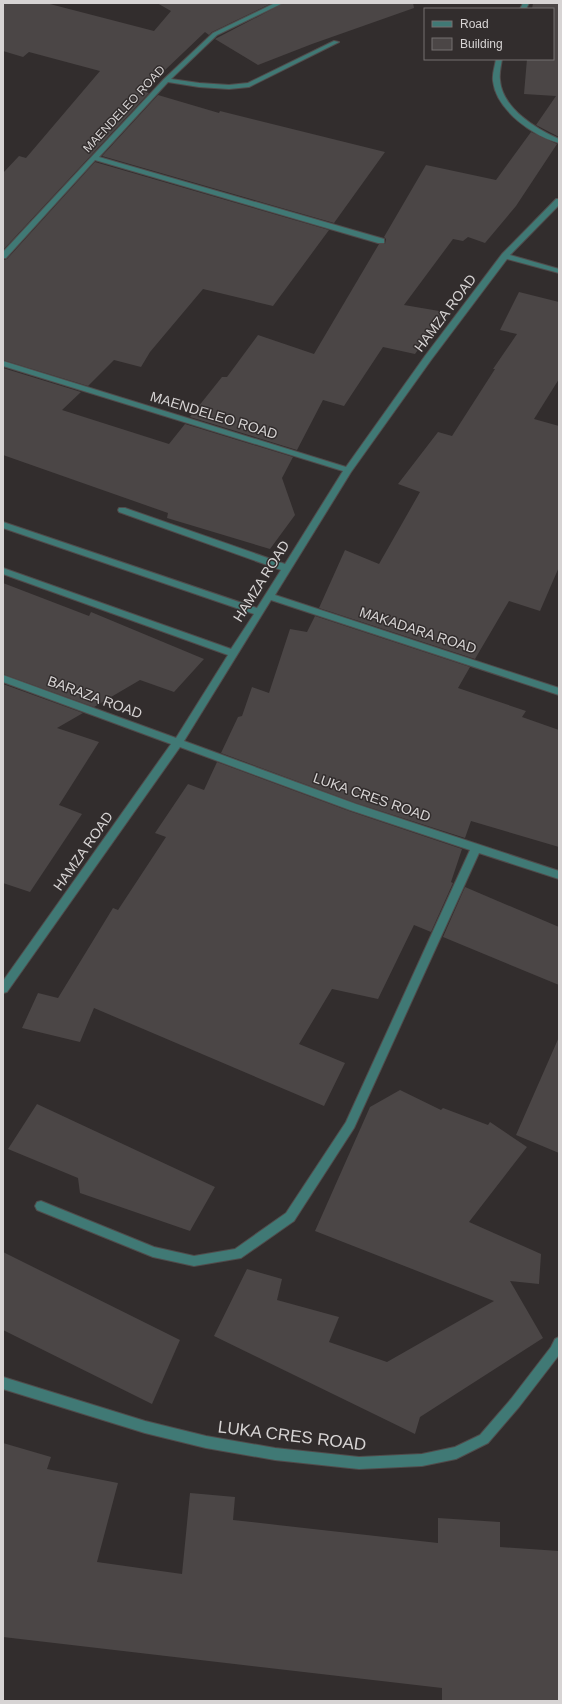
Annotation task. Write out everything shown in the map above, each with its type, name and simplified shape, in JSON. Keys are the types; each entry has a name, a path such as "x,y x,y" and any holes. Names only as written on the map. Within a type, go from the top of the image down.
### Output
{"street":[{"name":"MAENDELEO ROAD","path":"3,256 166,80 215,34 280,3"},
{"path":"166,80 199,85 229,87 250,85 336,42"},
{"path":"499,60 497,83 509,106 521,122 559,141"},
{"path":"95,158 381,241"},
{"name":"HAMZA ROAD","path":"3,989 178,742 348,470 428,358 505,256 559,201"},
{"path":"505,256 559,271"},
{"name":"MAENDELEO ROAD","path":"3,363 348,470"},
{"path":"122,510 286,568"},
{"path":"3,525 258,612"},
{"path":"3,571 233,653"},
{"name":"MAKADARA ROAD","path":"269,596 559,692"},
{"name":"BARAZA ROAD","path":"3,678 178,742"},
{"name":"LUKA CRES ROAD","path":"178,742 353,807 559,875"},
{"path":"41,1206 153,1252 194,1261 237,1254 290,1216 350,1125 476,848"},
{"name":"LUKA CRES ROAD","path":"3,1383 145,1427 206,1442 275,1454 359,1464 422,1460 456,1453 484,1439 514,1403 559,1343"}],"building":[{"path":"3,3 46,3 154,31 171,11 157,3 272,3 212,32 209,35 205,32 143,91 149,93 3,250 3,173 19,156 26,158 100,71 29,52 23,57 3,51"},
{"path":"284,3 413,3 414,8 258,65 215,39"},
{"path":"533,3 559,3 559,137 536,125 556,96 524,94 527,60 554,60 554,8 532,8"},
{"path":"158,95 219,113 220,111 385,152 334,223 102,156"},
{"path":"531,132 557,144 516,206 485,243 468,237 463,241 453,239 404,305 445,312 415,354 383,347 344,406 323,400 297,450 190,417 222,377 227,377 258,335 314,354 379,244 385,244 386,239 384,237 426,165 496,180"},
{"path":"95,162 329,230 273,306 203,289 150,352 141,367 114,360 88,386 3,360 3,260 7,259"},
{"path":"519,292 559,302 559,379 534,419 559,426 559,567 540,611 509,601 475,659 319,608 345,550 379,564 420,492 398,484 438,432 452,436 495,369 493,369 517,334 500,330"},
{"path":"3,368 81,392 62,410 169,444 185,424 293,457 282,478 295,515 270,549 167,518 168,513 3,455"},
{"path":"3,583 89,616 91,612 204,659 174,692 140,680 94,707 3,674"},
{"path":"315,616 470,667 458,688 526,711 522,717 559,730 559,847 471,821 465,838 356,803 221,753 238,717 242,716 252,687 269,693 290,629 307,632"},
{"path":"3,684 83,713 57,728 99,742 59,805 82,814 30,892 3,883"},
{"path":"217,762 349,811 462,849 451,882 453,883 431,932 414,925 378,999 332,989 299,1044 345,1063 324,1106 94,1008 80,1042 22,1028 38,993 58,998 113,908 118,910 166,837 155,833 188,784 204,790"},
{"path":"465,887 559,927 559,985 443,937"},
{"path":"559,1037 559,1153 516,1135"},
{"path":"400,1090 441,1110 443,1108 488,1125 490,1122 527,1147 469,1222 541,1254 539,1284 510,1281 543,1338 420,1417 415,1434 214,1336 247,1269 282,1279 277,1300 339,1317 329,1342 387,1362 494,1301 315,1231 370,1107"},
{"path":"37,1104 215,1187 190,1231 80,1193 78,1178 8,1149"},
{"path":"3,1252 180,1340 152,1404 3,1330"},
{"path":"3,1443 51,1457 47,1469 118,1483 97,1562 182,1574 190,1493 235,1497 233,1520 438,1543 438,1518 500,1522 500,1547 559,1551 559,1701 442,1701 442,1688 3,1637"}]}
